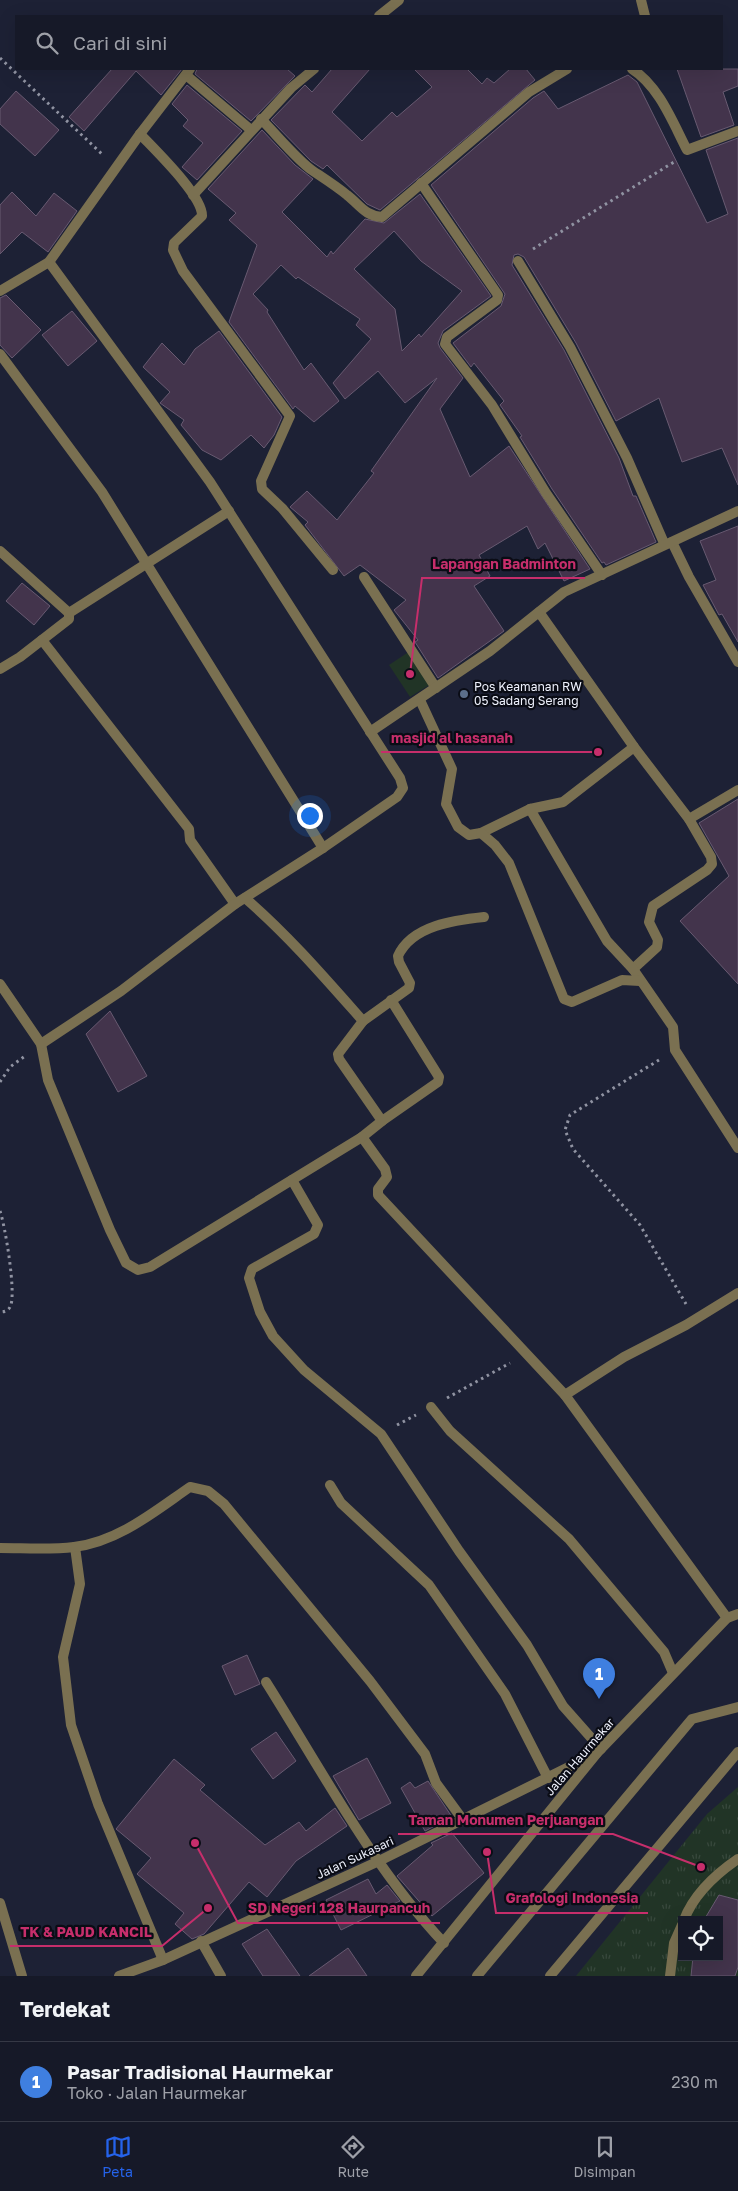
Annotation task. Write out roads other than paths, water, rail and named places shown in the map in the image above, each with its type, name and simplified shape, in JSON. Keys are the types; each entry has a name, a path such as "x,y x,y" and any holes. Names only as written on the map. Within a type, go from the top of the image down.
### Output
{"street":[{"path":"380,15 399,0"},
{"path":"641,0 645,15"},
{"path":"193,195 291,88 313,70"},
{"path":"262,119 312,171 323,176 363,211 372,216 382,217 529,92 565,70"},
{"path":"634,70 644,76 653,89 687,150 738,131"},
{"path":"0,291 49,262 140,134 188,72 251,130"},
{"path":"140,134 193,195 202,209 202,216 174,243 173,250 183,271 290,416 261,481 262,489 282,508 333,570"},
{"path":"421,183 498,295 497,300 447,337 445,344 492,405 546,493 570,524 602,575"},
{"path":"518,260 574,355 668,542 738,662"},
{"path":"41,1044 121,991 235,904 323,848 397,797 403,788 400,778 210,482 49,262"},
{"path":"0,354 102,492 323,848"},
{"path":"69,613 229,511"},
{"path":"370,732 490,652 564,592 738,511"},
{"path":"0,551 69,613 70,618 0,669"},
{"path":"364,578 436,688"},
{"path":"539,612 634,747 689,819 711,857 712,864 707,870 653,906 649,922 658,940 657,947 633,969"},
{"path":"42,640 189,829 190,840 235,904"},
{"path":"420,700 452,769 446,804 458,828 469,836 480,833 530,809 563,802 634,747"},
{"path":"689,819 738,790"},
{"path":"530,809 607,941 633,969 673,1027 675,1050 738,1148"},
{"path":"480,833 500,850 509,863 564,999 572,1002 622,980 640,980"},
{"path":"245,898 271,920 307,957 363,1021"},
{"path":"382,1121 338,1060 338,1054 363,1021 408,988 410,983 399,962 398,956 412,940 439,924 484,917"},
{"path":"0,984 41,1044 48,1080 110,1230 126,1263 138,1270 150,1267 362,1137 438,1082 439,1077 391,1000"},
{"path":"362,1137 385,1169 388,1177 378,1189 378,1195 565,1394 727,1618"},
{"path":"292,1180 318,1225 314,1234 252,1269 249,1278 260,1312 273,1336 304,1370 381,1434 459,1551 527,1645 563,1706 599,1751"},
{"path":"565,1394 624,1357 695,1320 738,1293"},
{"path":"431,1407 450,1431 569,1539 664,1652 673,1673"},
{"path":"330,1485 341,1504 429,1585 505,1694 548,1778"},
{"path":"0,1548 74,1547 99,1540 140,1522 190,1487 208,1491 224,1504 370,1681 425,1754 436,1782 463,1820"},
{"path":"74,1547 80,1584 63,1657 71,1725 98,1804 163,1960"},
{"name":"Jalan Haurmekar","path":"416,1976 599,1751 727,1618 738,1614"},
{"path":"266,1682 379,1862 422,1920 444,1943"},
{"path":"476,1976 692,1719 738,1708"},
{"name":"Jalan Sukasari","path":"119,1976 163,1960 201,1941 379,1862 599,1751"},
{"path":"550,1976 738,1752"},
{"path":"686,1916 701,1891 722,1870 738,1859"},
{"path":"0,1903 22,1976"},
{"path":"670,1976 674,1943 678,1934"},
{"path":"201,1941 221,1976"}],"place":[{"name":"Lapangan Badminton","path":"410,674"},
{"name":"Pos Keamanan RW 05 Sadang Serang","path":"464,694"},
{"name":"masjid al hasanah","path":"598,752"},
{"name":"Pasar Tradisional Haurmekar","path":"599,1699"},
{"name":"SD Negeri 128 Haurpancuh","path":"195,1843"},
{"name":"Grafologi Indonesia","path":"487,1852"},
{"name":"Taman Monumen Perjuangan","path":"701,1867"},
{"name":"TK & PAUD KANCIL","path":"208,1908"}]}
